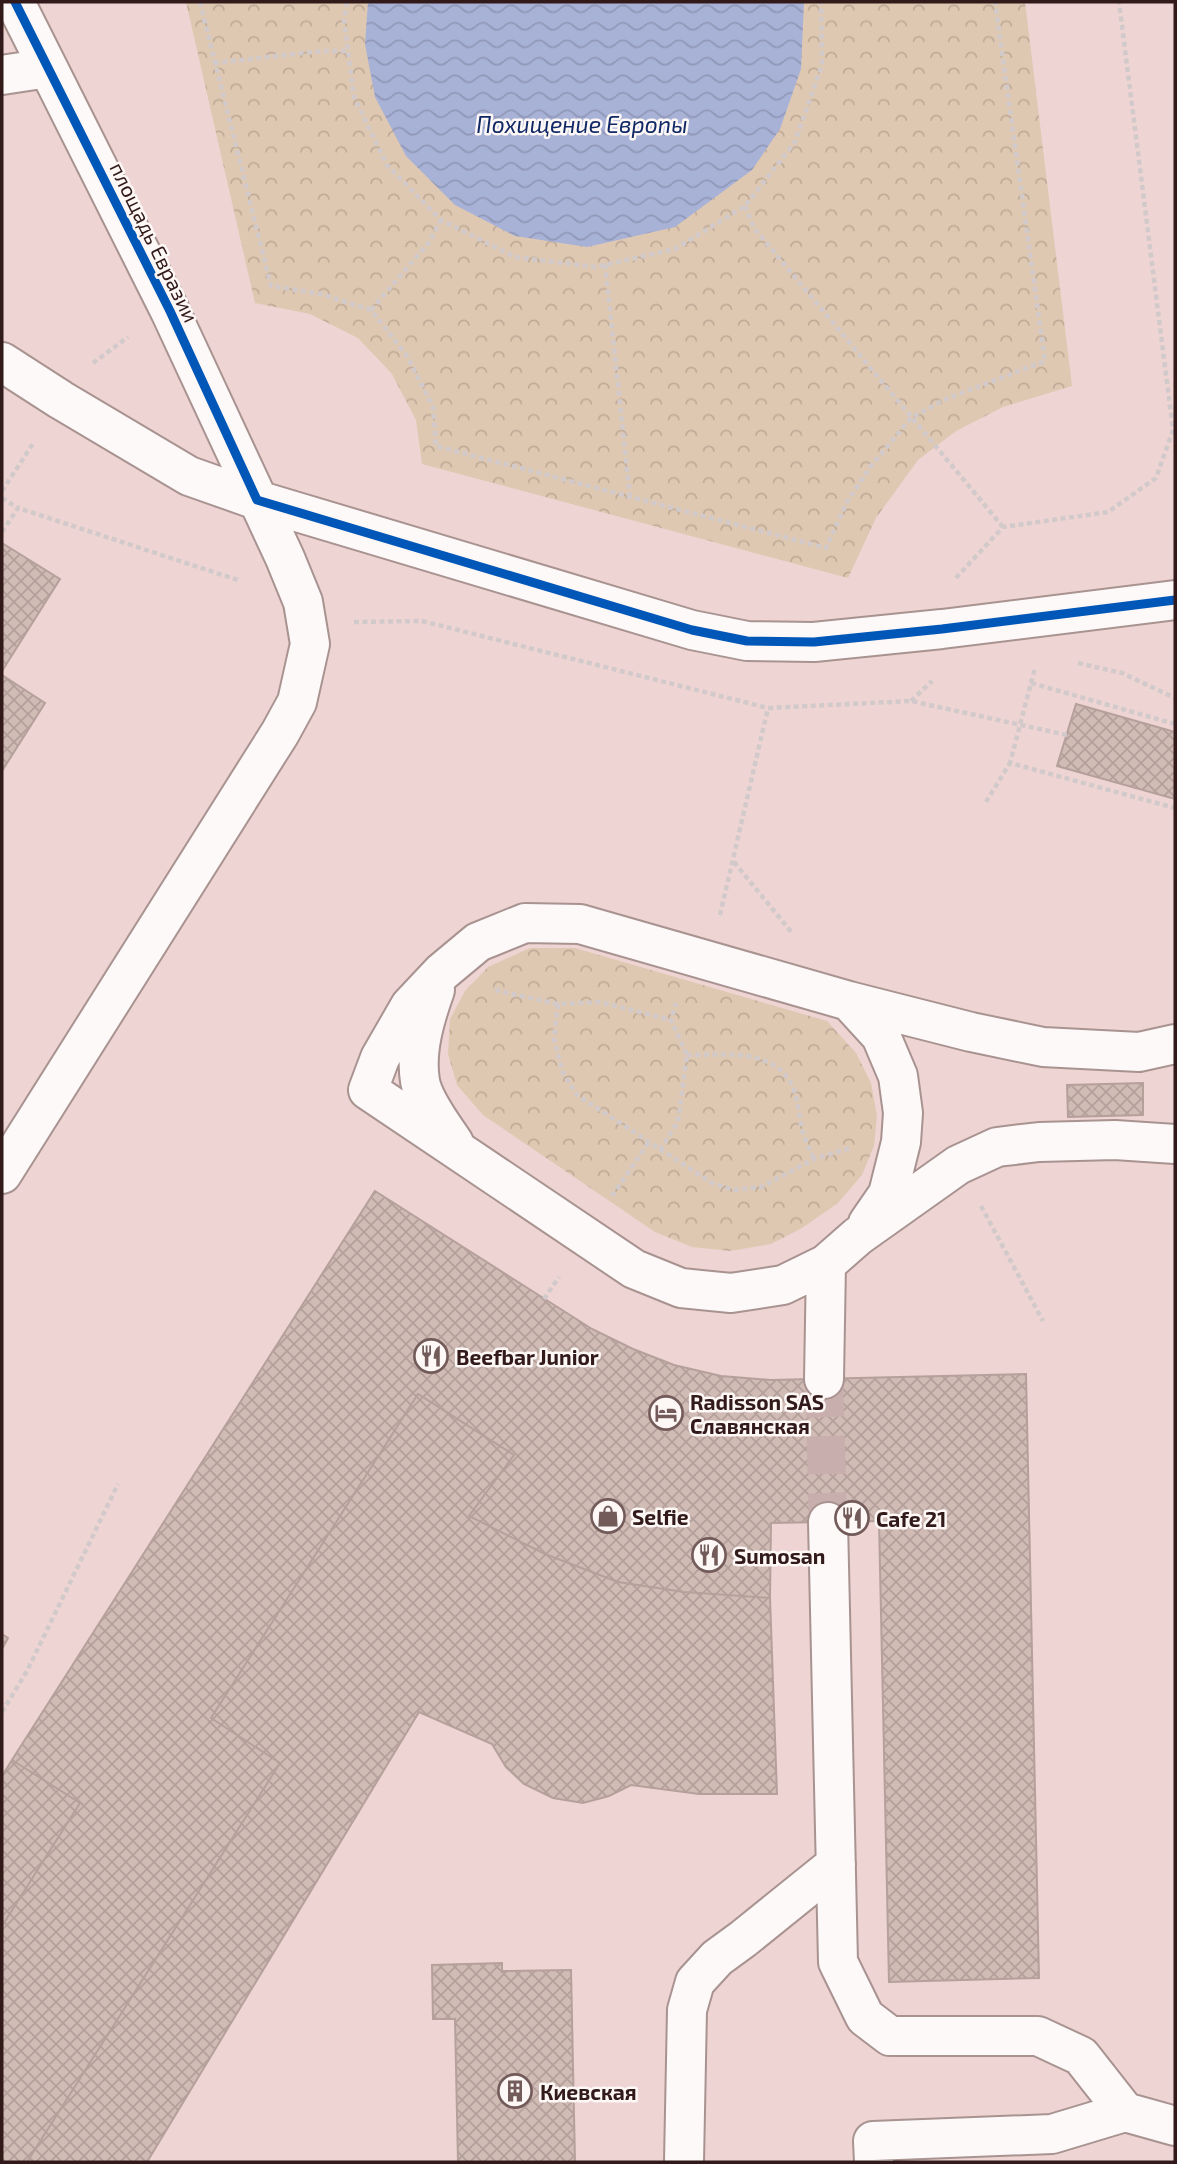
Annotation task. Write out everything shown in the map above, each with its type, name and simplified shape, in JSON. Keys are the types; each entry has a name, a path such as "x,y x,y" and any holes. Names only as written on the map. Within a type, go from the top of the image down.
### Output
{"street":[{"name":"площадь Евразии","path":"2,1174 280,733 297,702 310,643 303,602 285,558 170,311 15,3"},
{"path":"2,75 48,68"},
{"path":"2,362 189,476 257,500 692,630 747,641 827,641 1175,600"},
{"path":"1175,1044 1139,1052 1043,1046 971,1032 849,1001 579,924 525,923 478,942 442,972 410,1006 380,1058 368,1090 635,1269 681,1288 731,1293 783,1285 826,1264 858,1236 958,1165 997,1147 1040,1142 1115,1140 1175,1144"},
{"path":"442,972 427,1014 420,1049 420,1083 459,1150"},
{"path":"849,1001 881,1036 898,1076 903,1113 901,1142 888,1194 858,1236"},
{"path":"824,1379 826,1264"},
{"path":"828,1522 838,1962 865,2017 890,2036 1038,2036 1081,2056 1125,2112"},
{"path":"684,2162 687,2010 695,1982 717,1958 835,1864"},
{"path":"874,2162 873,2141 1052,2134 1125,2112 1175,2126"}],"path":[{"path":"200,2 271,286 321,294 371,310 407,356 433,407 436,446 827,548 847,502 871,467 911,418 946,399 1045,361 995,2"},
{"path":"347,2 344,20 354,97 387,165 442,220 515,257 595,267 675,249 745,206 795,142 822,65 821,2"},
{"path":"947,587 1003,527 1108,512 1156,478 1174,430 1119,2"},
{"path":"214,63 322,51 348,51"},
{"path":"745,206 754,228 1003,527"},
{"path":"371,310 430,241 442,220"},
{"path":"605,264 630,497"},
{"path":"2,498 18,508 303,602"},
{"path":"2,532 18,508"},
{"path":"1074,663 1122,673 1175,698"},
{"path":"986,802 1010,763 1035,670"},
{"path":"911,701 936,677"},
{"path":"1031,683 1175,724"},
{"path":"1005,722 1067,735"},
{"path":"1010,763 1175,808"},
{"path":"478,942 498,991 558,1004 600,1002 671,1020"},
{"path":"558,1004 554,1039 563,1073 577,1095 712,1183 734,1190 761,1187 814,1159 846,1148 901,1142"},
{"path":"687,1055 742,1055 765,1060 782,1071 793,1089 804,1134 814,1159"},
{"path":"2,1712 27,1671 118,1483"}],"green space":[{"path":"186,2 1025,2 1072,386 1003,407 956,431 918,460 876,518 848,578 422,464 416,420 392,374 358,338 310,314 255,303"},
{"path":"530,948 575,948 827,1021 856,1053 871,1083 877,1116 874,1146 862,1175 838,1203 802,1228 771,1244 730,1251 692,1247 655,1232 483,1115 457,1085 448,1054 450,1019 465,991 488,967"}],"water":[{"name":"Похищение Европы","path":"368,2 804,2 801,69 780,129 752,170 675,227 587,247 515,236 455,205 406,156 375,97 365,44"}],"building":[{"path":"2,543 60,579 2,671"},
{"path":"2,675 45,703 2,771"},
{"path":"1076,704 1175,732 1175,799 1057,766"},
{"path":"1143,1083 1143,1115 1068,1117 1067,1085"},
{"path":"375,1191 592,1329 674,1365 721,1376 771,1380 1026,1374 1039,1978 889,1982 879,1521 771,1523 770,1598 684,1592 618,1582 545,1554 469,1516 514,1455 418,1394 211,1718 280,1763 27,2162 2,2162 2,1926 80,1803 12,1760"},
{"path":"418,1394 514,1455 469,1516 545,1554 618,1582 684,1592 770,1598 777,1794 699,1794 631,1785 609,1796 583,1803 553,1798 524,1784 506,1767 492,1744 419,1712 147,2162 27,2162 280,1763 211,1718"},
{"path":"2,1634 8,1638 2,1649"},
{"path":"12,1760 80,1803 2,1926 2,1776"},
{"name":"Киевская","path":"502,1963 502,1971 571,1970 575,2162 458,2162 455,2019 433,2019 432,1965"}],"tunnel":[{"path":"824,1379 828,1522"}],"cycle path":[{"path":"15,2 170,311 257,500 692,630 747,641 814,642 1175,600"}],"place":[{"name":"Beefbar Junior","path":"431,1356"},
{"name":"Radisson SAS Славянская","path":"666,1413"},
{"name":"Selfie","path":"608,1516"},
{"name":"Cafe 21","path":"852,1518"},
{"name":"Sumosan","path":"709,1555"},
{"name":"Киевская","path":"515,2091"}]}
